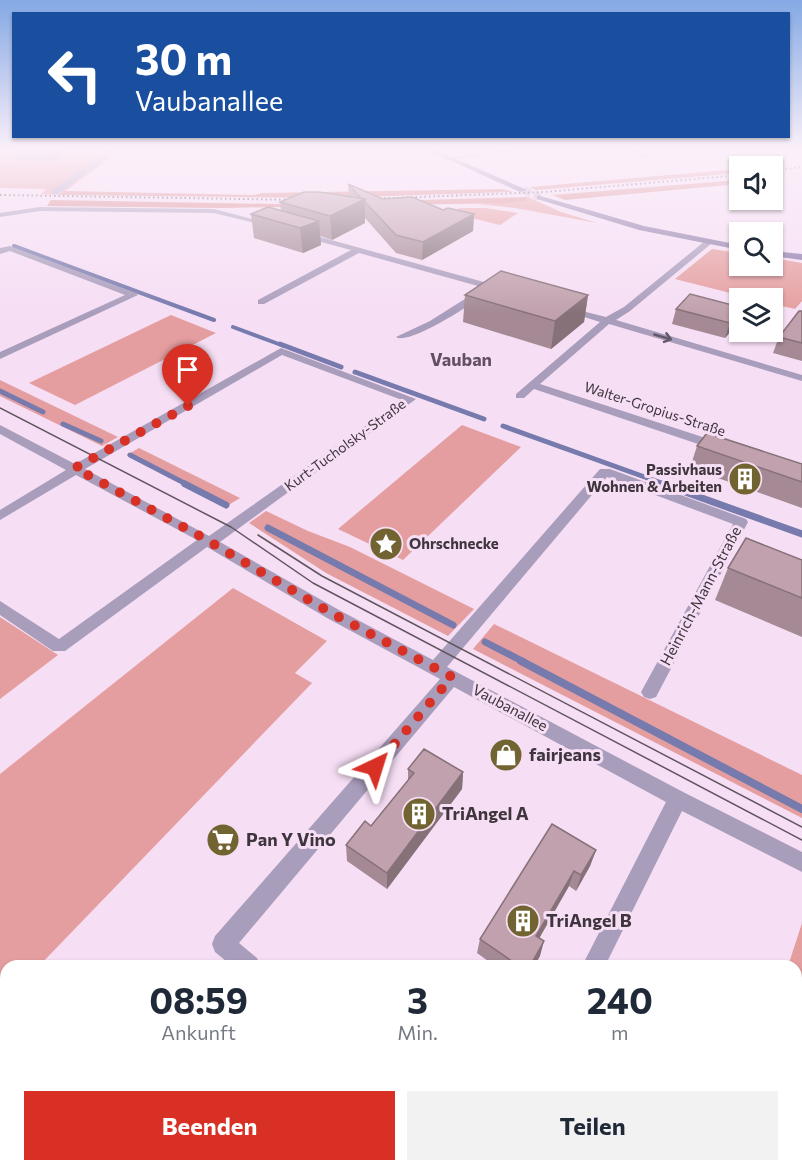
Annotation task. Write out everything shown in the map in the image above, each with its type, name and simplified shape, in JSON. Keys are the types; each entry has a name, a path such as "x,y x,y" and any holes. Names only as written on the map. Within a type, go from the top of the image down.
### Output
{"main road":[{"path":"561,204 624,223 729,246"},
{"path":"783,254 802,257"}],"street":[{"path":"0,215 27,209 50,208 214,211 285,229"},
{"path":"296,232 508,292"},
{"path":"520,396 607,321 627,309 708,243"},
{"path":"0,251 10,248 133,296 0,356"},
{"path":"261,302 358,250"},
{"path":"401,337 434,323 489,287"},
{"path":"558,306 802,378"},
{"name":"Kurt-Tucholsky-Straße","path":"75,468 151,428 281,351 410,399 208,541"},
{"name":"Walter-Gropius-Straße","path":"532,385 734,451"},
{"name":"Vaubanallee","path":"0,429 208,541 333,614 678,799 802,862"},
{"path":"0,516 75,468"},
{"name":"Heinrich-Mann-Straße","path":"242,960 223,944 605,472 741,522 650,692"},
{"path":"0,607 59,647 208,541"},
{"path":"596,960 678,799"}],"shaded area":[{"path":"49,204 471,204 219,208 47,206"},
{"path":"478,204 543,204 597,223 515,208"},
{"path":"460,208 485,208 518,213 500,225 451,213"},
{"path":"712,249 729,252 729,276 783,276 783,260 802,263 802,301 795,309 783,306 783,288 729,288 729,293 675,279"},
{"path":"171,315 216,333 75,405 29,383"},
{"path":"0,380 118,437 102,446 0,396"},
{"path":"462,425 521,447 403,560 338,529"},
{"path":"139,448 240,498 227,506 127,455"},
{"path":"266,511 308,531 350,547 474,609 448,636 326,573 249,523"},
{"path":"233,588 327,641 295,673 312,683 45,960 0,960 0,774"},
{"path":"0,617 58,655 0,699"},
{"path":"494,624 802,775 802,818 473,649"},
{"path":"802,923 802,960 790,960"}],"building":[{"path":"286,204 355,204 330,216"},
{"path":"367,204 428,204 443,210 448,208 474,214 423,242 396,235"},
{"path":"268,207 319,221 300,228 251,214"},
{"path":"501,271 588,295 555,321 465,295"},
{"path":"690,294 729,304 729,323 676,309"},
{"path":"799,311 802,311 802,343 783,338 783,332"},
{"path":"707,433 802,464 802,482 697,446"},
{"path":"746,538 802,560 802,598 728,568"},
{"name":"TriAngel A","path":"424,749 463,772 387,873 346,845 365,821 371,826 414,773 408,769"},
{"name":"TriAngel B","path":"552,824 596,850 581,875 574,871 536,936 544,941 533,960 510,960 480,939"}],"waterway":[{"path":"14,246 214,320"},
{"path":"233,327 284,346"},
{"path":"280,344 341,367"},
{"path":"355,372 484,419"},
{"path":"0,391 43,412"},
{"path":"63,424 101,441"},
{"path":"503,426 667,485"},
{"path":"130,455 188,485"},
{"path":"185,484 226,505"},
{"path":"663,484 802,534"},
{"path":"268,528 453,625"},
{"path":"485,642 524,662"},
{"path":"521,661 802,809"}],"tram line":[{"path":"0,408 231,527 313,583 802,840"},
{"path":"258,535 322,576 802,827"}],"place":[{"name":"Passivhaus Wohnen & Arbeiten","path":"745,479"},
{"name":"Ohrschnecke","path":"386,544"},
{"name":"fairjeans","path":"506,755"},
{"name":"TriAngel A","path":"419,814"},
{"name":"Pan Y Vino","path":"223,840"},
{"name":"TriAngel B","path":"523,921"}],"district":[{"name":"Vauban","path":"461,360"}],"route":[{"path":"188,406 75,468 198,535 333,614 452,677 375,767"}]}
